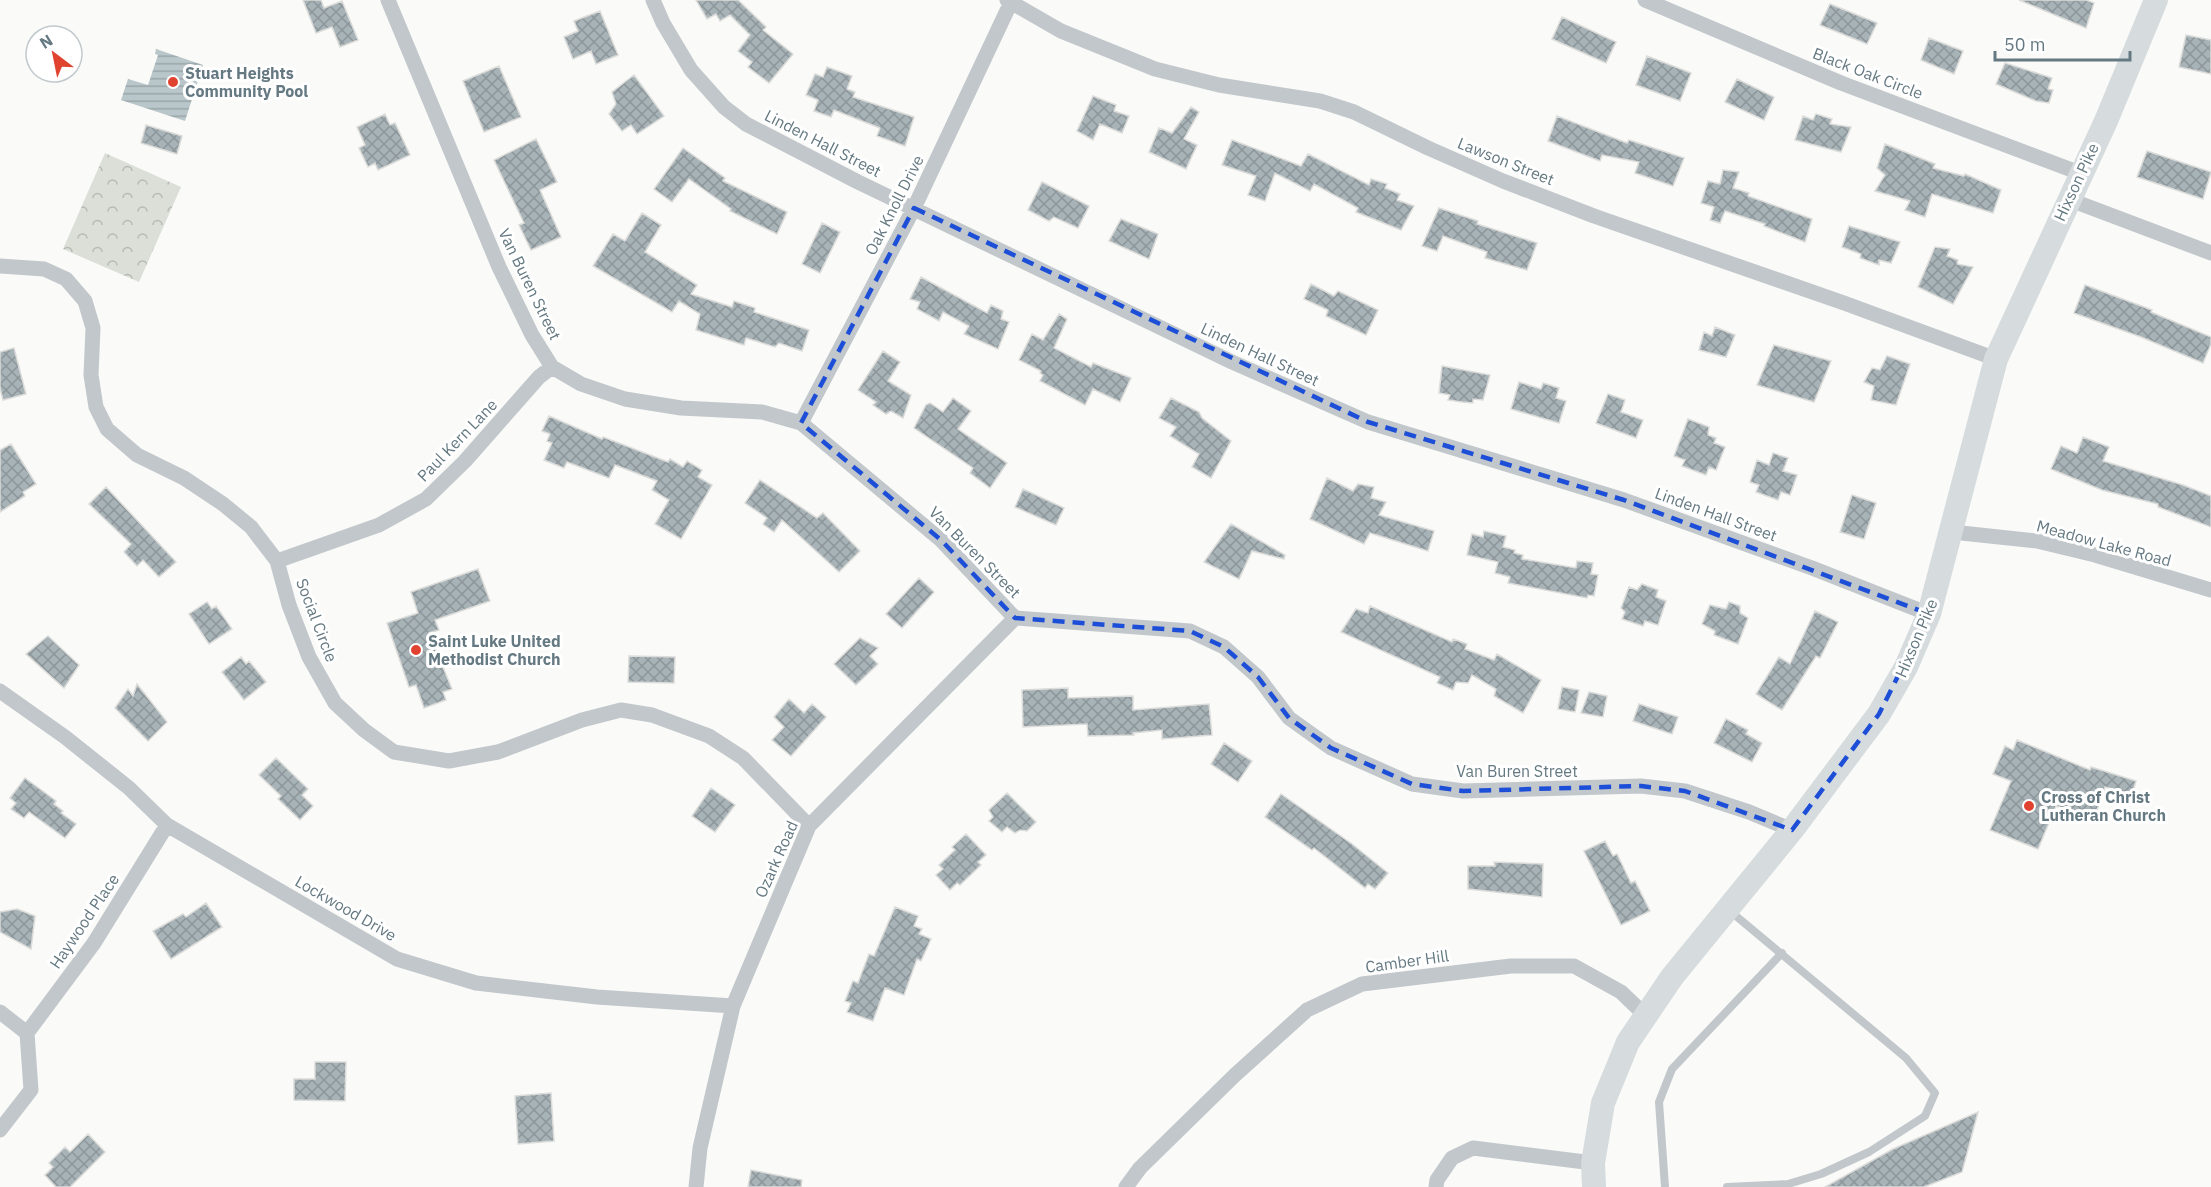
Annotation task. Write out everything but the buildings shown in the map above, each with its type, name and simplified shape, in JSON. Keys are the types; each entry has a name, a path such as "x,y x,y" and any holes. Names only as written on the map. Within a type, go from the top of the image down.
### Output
{"main road":[{"name":"Hixson Pike","path":"1594,1187 1593,1163 1603,1103 1628,1042 1672,977 1792,830 1879,714 1906,667 1929,615 1996,358 2106,121 2156,0"}],"street":[{"name":"Van Buren Street","path":"388,0 500,267 532,335 552,367 581,384 625,399 681,408 762,412 801,423 941,540 1016,618 1190,631 1224,647 1258,677 1289,718 1331,748 1412,784 1463,790 1641,786 1685,791 1749,812 1792,830"},
{"name":"Linden Hall Street","path":"653,0 663,23 691,70 724,107 746,124 781,144 1232,362 1368,422 1624,500 1812,567 1929,615"},
{"name":"Black Oak Circle","path":"1645,0 1841,83 2080,173"},
{"name":"Oak Knoll Drive","path":"801,423 914,208 1010,1"},
{"name":"Lawson Street","path":"1010,1 1061,32 1155,69 1219,85 1320,101 1354,112 1503,181 1594,216 1996,358"},
{"path":"2068,199 2211,253"},
{"name":"Social Circle","path":"0,266 44,269 66,279 85,301 93,328 91,375 96,407 107,429 136,455 184,478 223,504 251,527 277,561 288,605 309,657 335,703 364,730 394,752 449,760 498,752 582,720 621,710 652,715 709,736 743,758 809,826"},
{"name":"Paul Kern Lane","path":"277,561 379,525 426,499 465,461 538,377 552,367"},
{"name":"Meadow Lake Road","path":"1952,531 2037,541 2095,555 2211,591"},
{"name":"Ozark Road","path":"696,1187 700,1148 733,1006 809,826 1016,618"},
{"name":"Lockwood Drive","path":"0,691 65,737 129,788 167,825 397,959 476,983 597,997 733,1006"},
{"name":"Haywood Place","path":"27,1034 94,943 167,825"},
{"name":"Camber Hill","path":"1126,1187 1140,1168 1235,1075 1307,1010 1362,984 1511,966 1574,966 1621,992 1646,1016"},
{"path":"0,1012 27,1034 31,1090 0,1130"},
{"path":"1436,1187 1437,1180 1452,1158 1473,1148 1593,1163"}],"lane":[{"path":"1727,909 1906,1058 1935,1093 1925,1116 1869,1152 1821,1174 1789,1185 1727,1187"},
{"path":"1665,1187 1659,1102 1672,1069 1782,953"}],"highlighted area":[{"path":"914,208 1368,422 1624,500 1929,614 1879,714 1792,830 1685,791 1641,786 1463,791 1412,784 1331,748 1289,718 1258,677 1224,647 1190,631 1015,618 941,540 801,423"}],"green space":[{"path":"105,153 181,187 139,282 63,249"}],"shaded area":[{"name":"Stuart Heights Community Pool","path":"156,49 203,65 185,121 121,100 128,79 148,85 158,55 155,54"}],"place":[{"name":"Stuart Heights Community Pool","path":"173,82"},
{"name":"Saint Luke United Methodist Church","path":"416,650"},
{"name":"Cross of Christ Lutheran Church","path":"2029,806"}]}
